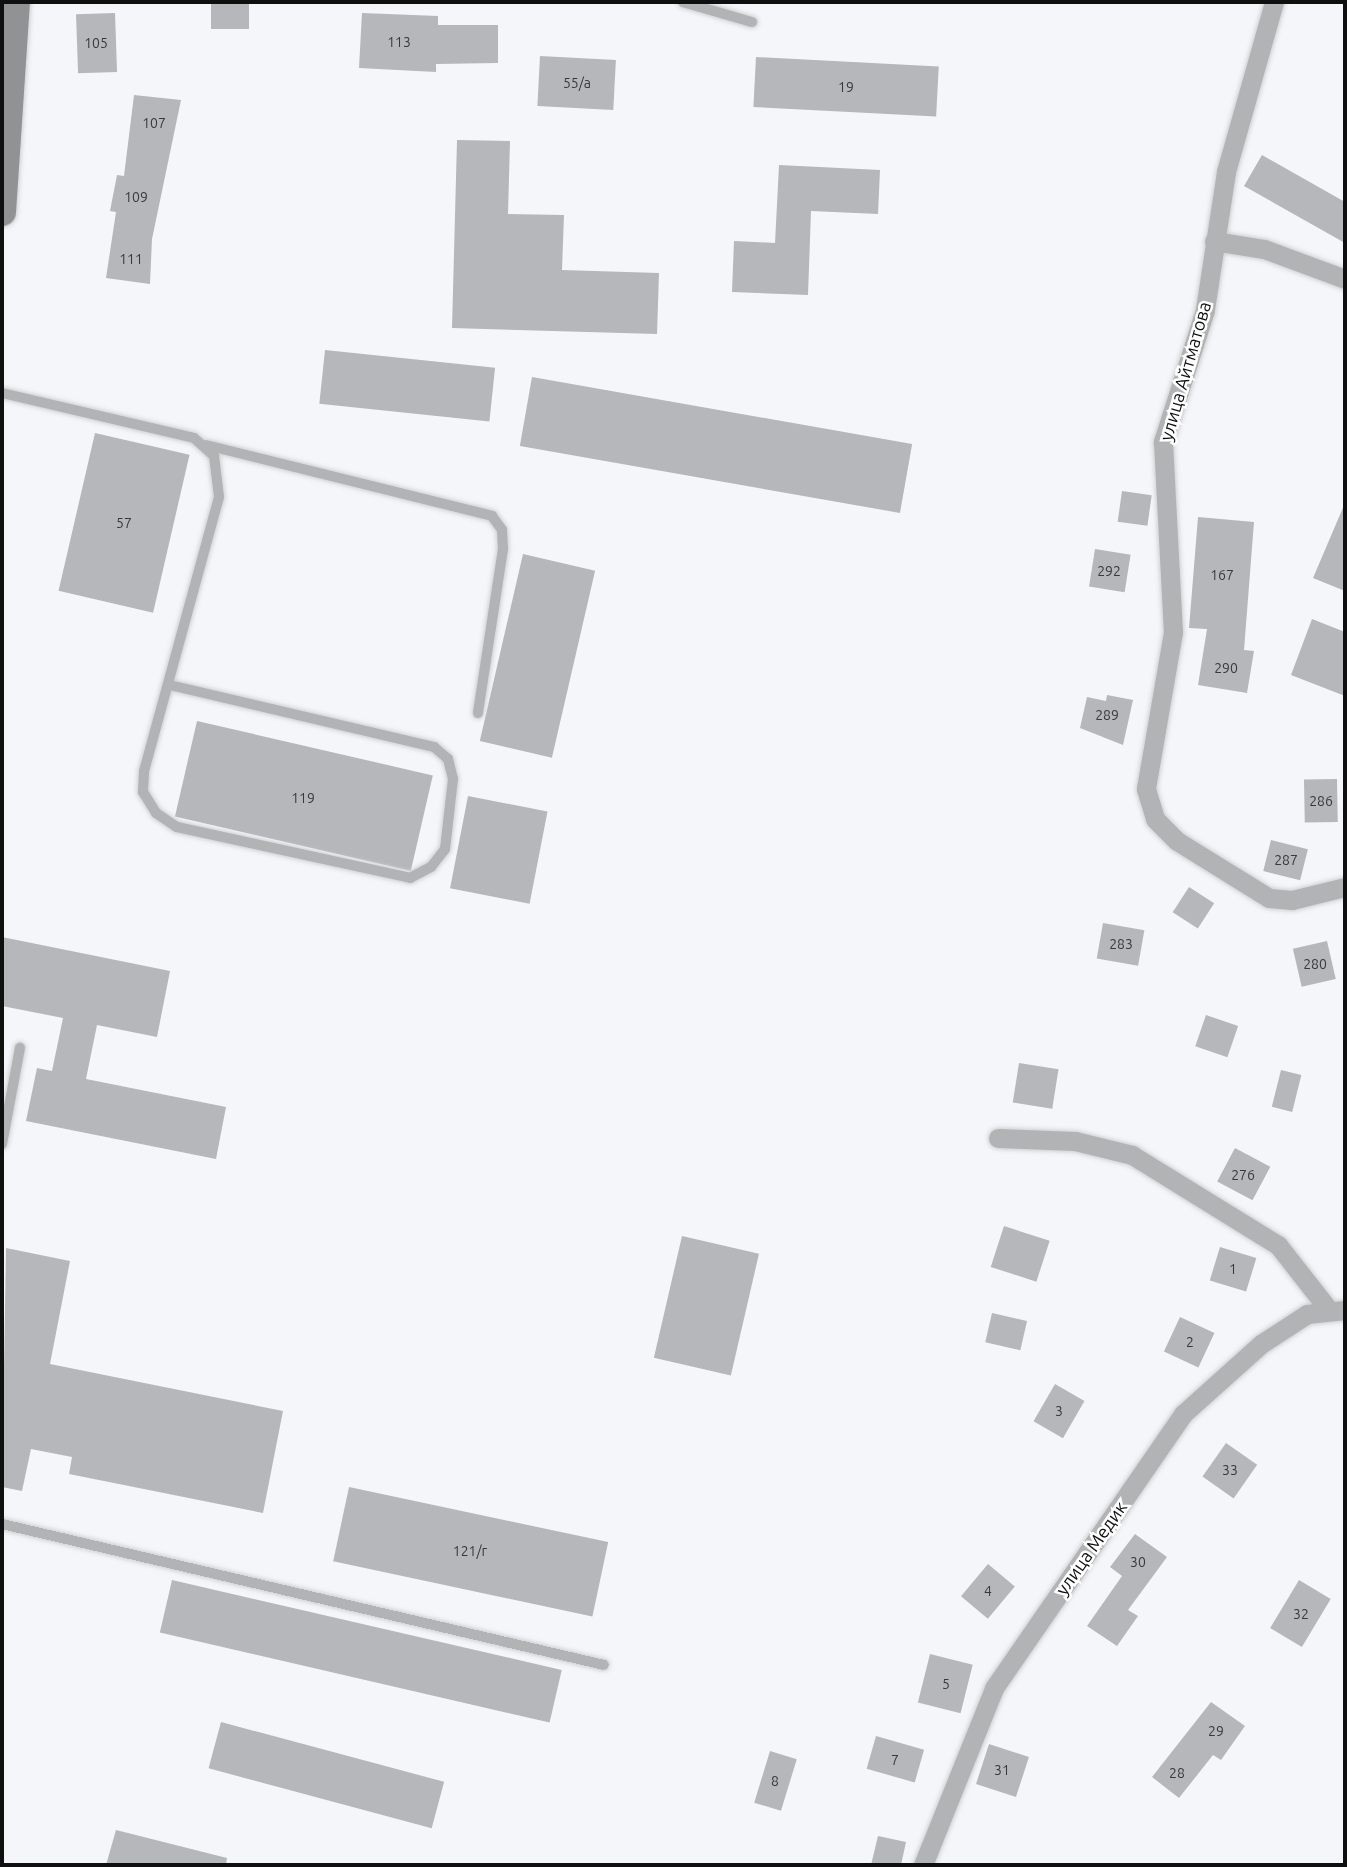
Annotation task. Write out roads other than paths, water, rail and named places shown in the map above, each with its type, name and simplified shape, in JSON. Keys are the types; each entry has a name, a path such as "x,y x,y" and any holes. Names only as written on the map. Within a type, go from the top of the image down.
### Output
{"main road":[{"path":"2,212 16,2"}],"street":[{"name":"улица Айтматова","path":"1274,2 1226,172 1205,310 1163,442 1173,632 1148,745 1149,799 1155,819 1177,841 1269,898 1292,900 1345,887"},
{"path":"1214,241 1264,249 1345,279"},
{"path":"998,1138 1075,1141 1132,1155 1278,1245 1337,1310"},
{"name":"улица Медик","path":"923,1865 994,1688 1183,1414 1261,1344 1307,1314 1337,1310"}],"lane":[{"path":"683,2 752,22"},
{"path":"2,393 492,516 502,530 503,549 478,713"},
{"path":"169,685 434,747 447,759 453,779 445,849 431,867 410,878 177,827 156,813 143,792 169,685 219,497 220,472 206,445"},
{"path":"2,1144 20,1048"},
{"path":"2,1524 604,1665"}]}
